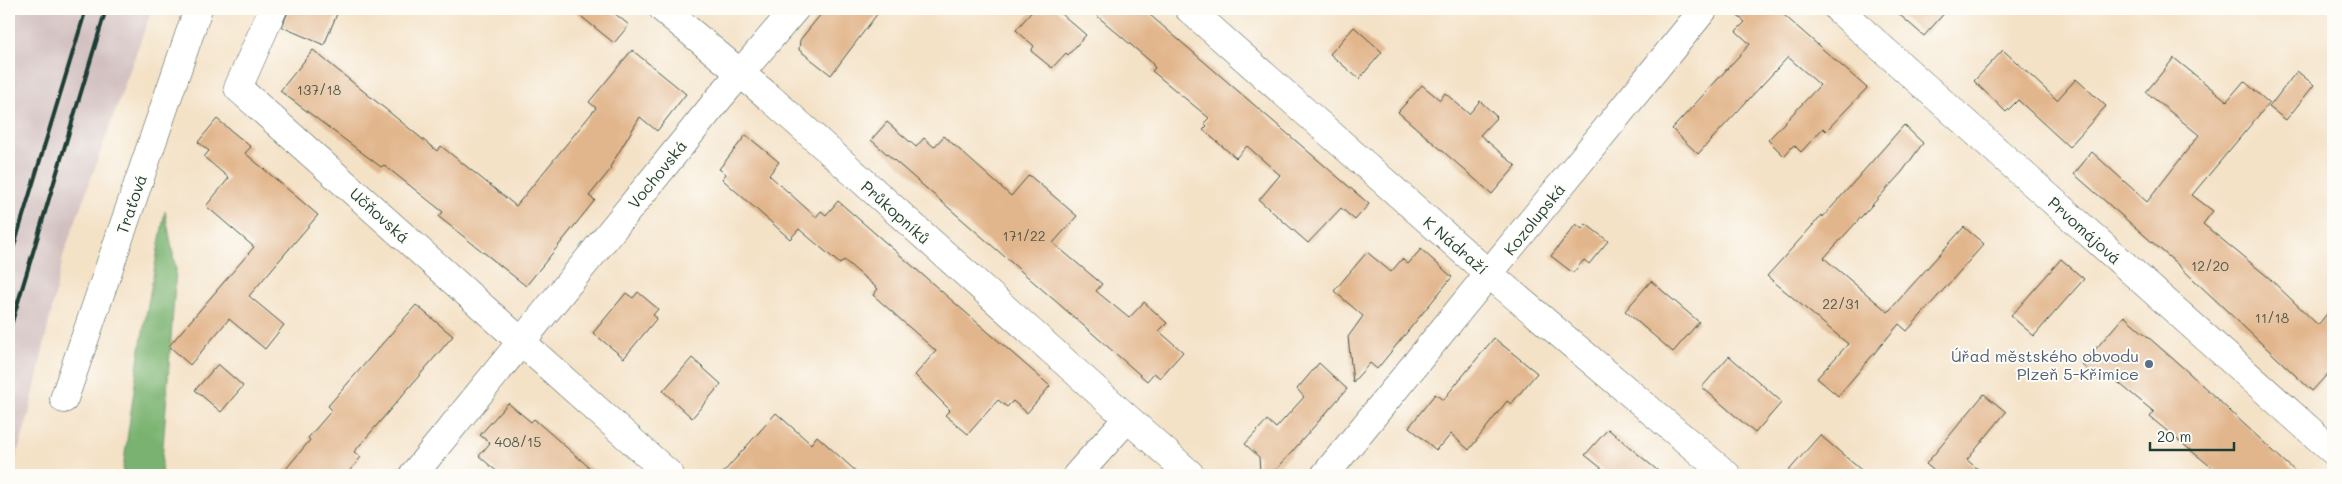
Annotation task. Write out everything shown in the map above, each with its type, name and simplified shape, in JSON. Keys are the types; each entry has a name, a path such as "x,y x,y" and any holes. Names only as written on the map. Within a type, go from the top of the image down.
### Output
{"street":[{"name":"Traťová","path":"64,399 198,9"},
{"name":"Učňovská","path":"273,9 238,88 670,475"},
{"name":"Průkopníků","path":"663,9 741,74 1126,420 1191,475"},
{"name":"Vochovská","path":"523,342 720,96 741,74 794,9"},
{"name":"K Nádraží","path":"1189,9 1490,274 1727,475"},
{"name":"Kozolupská","path":"1325,475 1704,9"},
{"name":"Prvomájová","path":"1838,9 2333,451"},
{"path":"413,475 523,342"},
{"path":"1077,475 1126,420"}],"shaded area":[{"path":"9,9 152,9 64,253 29,414 11,475 9,475"}],"green space":[{"path":"165,211 176,270 161,475 122,475 140,348"}],"building":[{"path":"289,9 339,9 324,45 282,27"},
{"path":"572,9 609,9 629,25 614,43"},
{"path":"825,9 881,9 831,75 799,50 800,40"},
{"path":"1034,9 1056,9 1086,35 1068,55 1066,53 1052,68 1031,51 1034,46 1016,30"},
{"path":"1089,9 1143,9 1369,204 1355,220 1341,208 1308,243 1259,200 1280,175 1247,146 1236,158 1203,130 1207,126 1204,123 1209,118 1152,71 1155,68 1151,62"},
{"path":"1729,9 1777,9 1867,88 1826,131 1823,128 1801,152 1794,145 1784,156 1768,140 1820,85 1788,57 1698,154 1672,129 1750,44 1736,31 1745,22"},
{"path":"1893,9 1948,9 1924,36"},
{"path":"1354,27 1382,52 1359,79 1330,54"},
{"path":"313,50 437,151 441,146 516,206 596,108 589,102 632,50 686,94 657,131 640,117 610,167 611,169 589,196 595,200 526,286 439,217 443,212 384,165 381,167 280,91"},
{"path":"2003,50 2057,100 2076,79 2106,106 2069,147 2018,100 2006,112 1974,81"},
{"path":"2174,58 2227,101 2244,81 2269,103 2192,195 2213,211 2203,224 2268,277 2318,325 2333,306 2333,368 2312,391 2176,263 2074,174 2092,152 2147,202 2199,135 2146,92"},
{"path":"2297,71 2314,85 2286,120 2269,107"},
{"path":"1422,85 1440,100 1445,93 1469,114 1480,101 1497,117 1480,135 1516,166 1492,194 1398,112"},
{"path":"217,119 251,147 245,153 318,215 249,296 284,325 265,349 229,319 190,365 169,346 254,247 206,206 229,178 204,157 209,151 198,142"},
{"path":"887,122 916,147 924,138 934,147 944,136 1011,196 1029,175 1077,216 1053,243 1102,284 1096,291 1129,318 1144,302 1167,323 1159,331 1183,352 1160,378 1154,373 1147,381 871,140"},
{"path":"1904,125 1923,143 1902,172 1824,258 1888,312 1964,227 1984,244 1907,331 1899,324 1838,396 1817,378 1848,344 1767,276 1822,215 1823,217"},
{"path":"746,135 779,162 769,175 816,217 821,211 826,215 838,201 1050,386 1027,413 1013,401 1007,407 998,400 968,434 945,415 950,410 915,375 936,351 873,295 878,289 844,260 840,264 799,229 790,239 722,179 726,174 719,169"},
{"path":"1576,224 1582,229 1586,224 1608,241 1589,264 1584,260 1573,273 1551,256"},
{"path":"1421,249 1452,277 1377,369 1370,363 1353,382 1348,337 1363,316 1334,291 1367,252 1391,272 1402,259 1408,264"},
{"path":"2061,259 2084,279 2034,336 2011,316"},
{"path":"1651,281 1699,322 1673,352 1625,311"},
{"path":"638,292 658,309 653,315 657,318 624,358 593,333 626,293 633,298"},
{"path":"416,305 453,336 354,452 361,457 346,475 281,475 310,440 308,438 332,410 328,406"},
{"path":"2124,316 2188,372 2299,475 2221,475 2150,417 2154,412 2108,374 2101,382 2082,365"},
{"path":"1494,338 1537,373 1511,404 1507,401 1469,450 1451,434 1436,450 1409,427 1435,394 1443,400"},
{"path":"1729,356 1782,402 1755,433 1702,387"},
{"path":"692,358 721,384 692,418 663,391"},
{"path":"1319,363 1347,389 1276,470 1260,472 1259,457 1245,444 1267,420 1276,428 1304,397 1297,389"},
{"path":"218,364 243,386 221,412 195,390"},
{"path":"1984,394 2006,412 1967,460 1985,475 1939,475 1926,464"},
{"path":"508,403 531,422 534,419 598,475 501,475 479,456 490,443 480,435"},
{"path":"776,413 811,444 817,436 860,475 721,475"},
{"path":"1608,429 1663,475 1610,475 1585,455"},
{"path":"1820,435 1867,475 1785,475"}],"railway":[{"path":"9,262 86,9"},
{"path":"9,332 106,9"}],"place":[{"name":"Úřad městského obvodu Plzeň 5-Křimice","path":"2149,364"}]}
